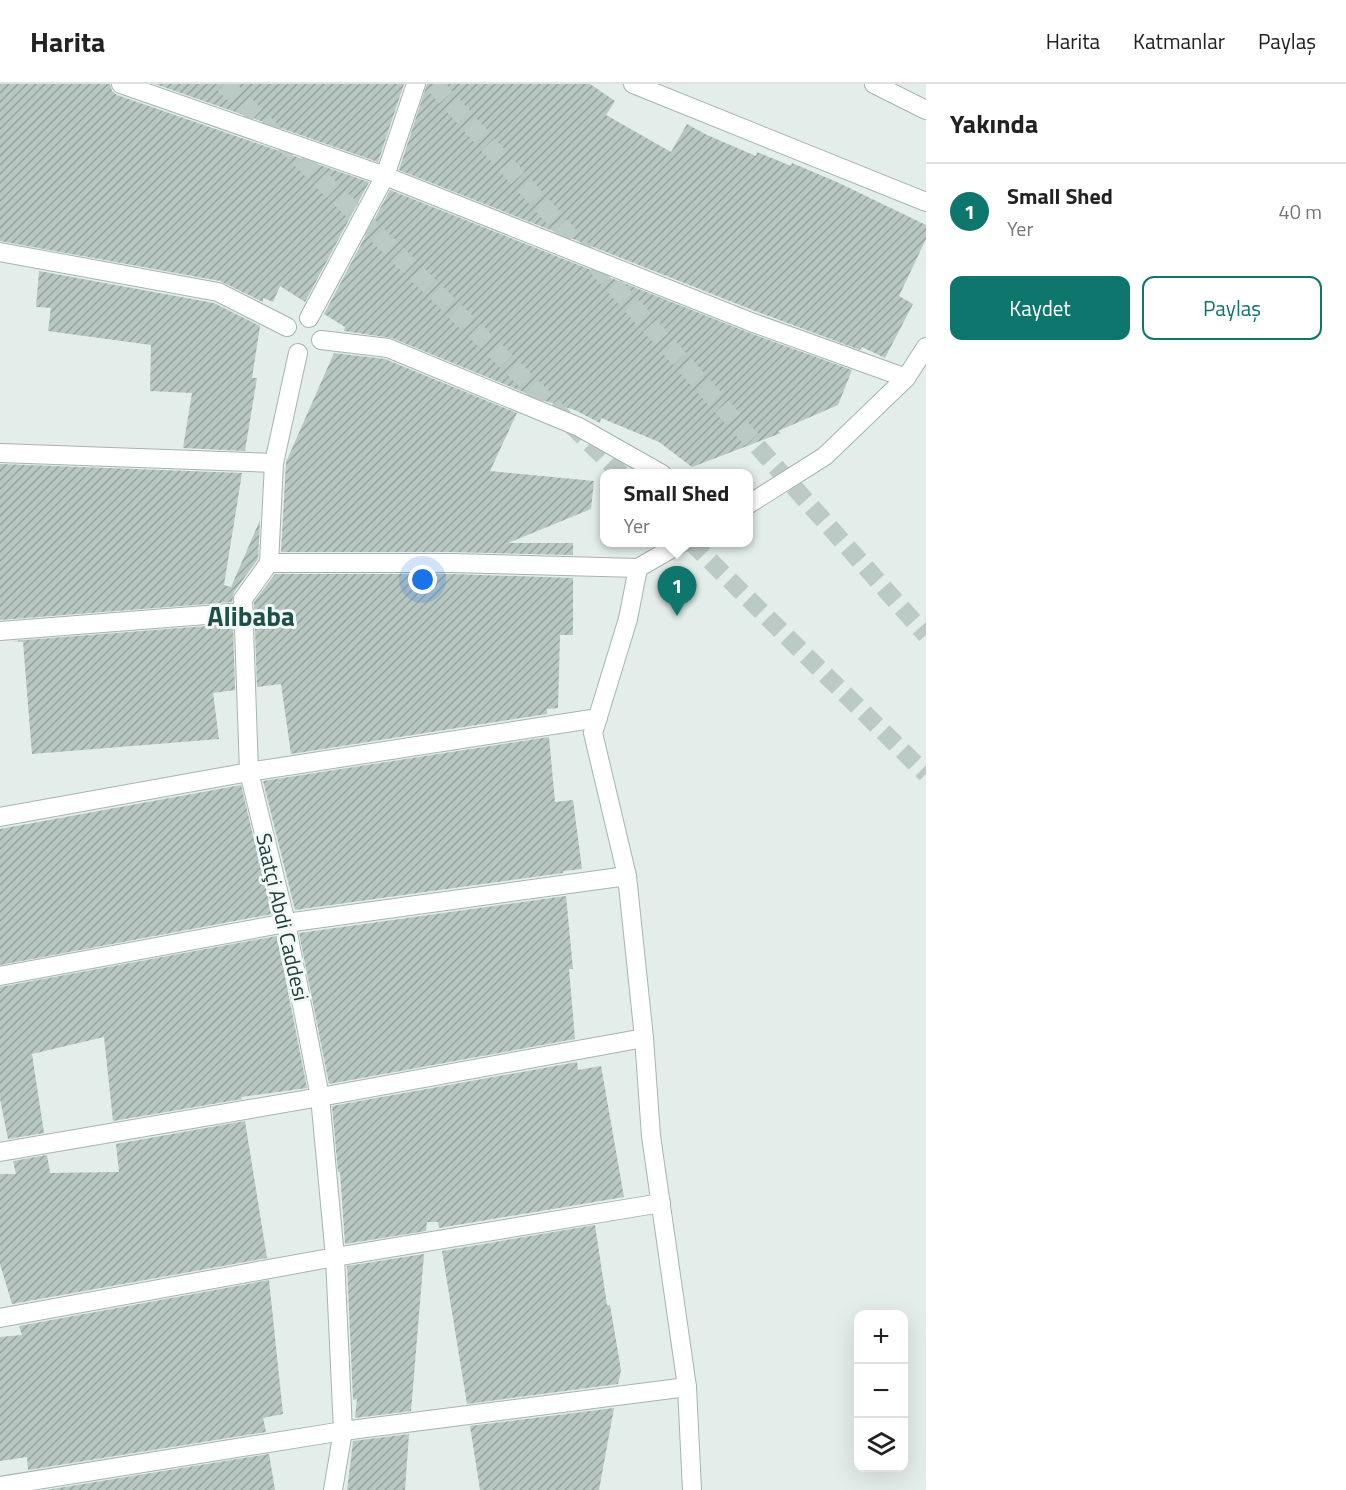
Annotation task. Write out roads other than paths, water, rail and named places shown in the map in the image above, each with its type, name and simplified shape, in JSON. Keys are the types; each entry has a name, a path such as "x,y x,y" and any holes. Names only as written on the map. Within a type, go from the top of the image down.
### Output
{"street":[{"path":"121,84 385,176 751,322 906,378"},
{"path":"309,318 385,176 417,84"},
{"path":"633,84 926,202"},
{"path":"874,84 926,110"},
{"path":"0,252 218,292 287,327"},
{"path":"301,317 309,318 317,323 321,331 321,340 308,354 298,353 289,347 285,337 287,327 293,320 301,317"},
{"path":"321,340 388,348 579,427 653,469"},
{"path":"753,501 825,456 906,378 926,347"},
{"path":"298,353 274,463 269,563 452,563 638,568 676,547"},
{"path":"0,453 274,463"},
{"name":"Saatçi Abdi Caddesi","path":"269,563 243,599 249,772 286,923 320,1097 335,1257 343,1431 333,1490"},
{"path":"638,568 628,619 593,732 627,876 644,1038 651,1136 687,1387 692,1490"},
{"path":"0,631 244,612"},
{"path":"0,817 249,772 598,718"},
{"path":"0,976 286,923 627,876"},
{"path":"0,1152 644,1038"},
{"path":"0,1318 335,1257 661,1203"},
{"path":"0,1486 343,1431 687,1387"}],"tunnel":[{"path":"224,84 616,469"},
{"path":"434,84 926,635"},
{"path":"696,547 926,774"}],"place":[{"name":"Small Shed","path":"677,616"}],"district":[{"name":"Alibaba","path":"251,617"}]}
